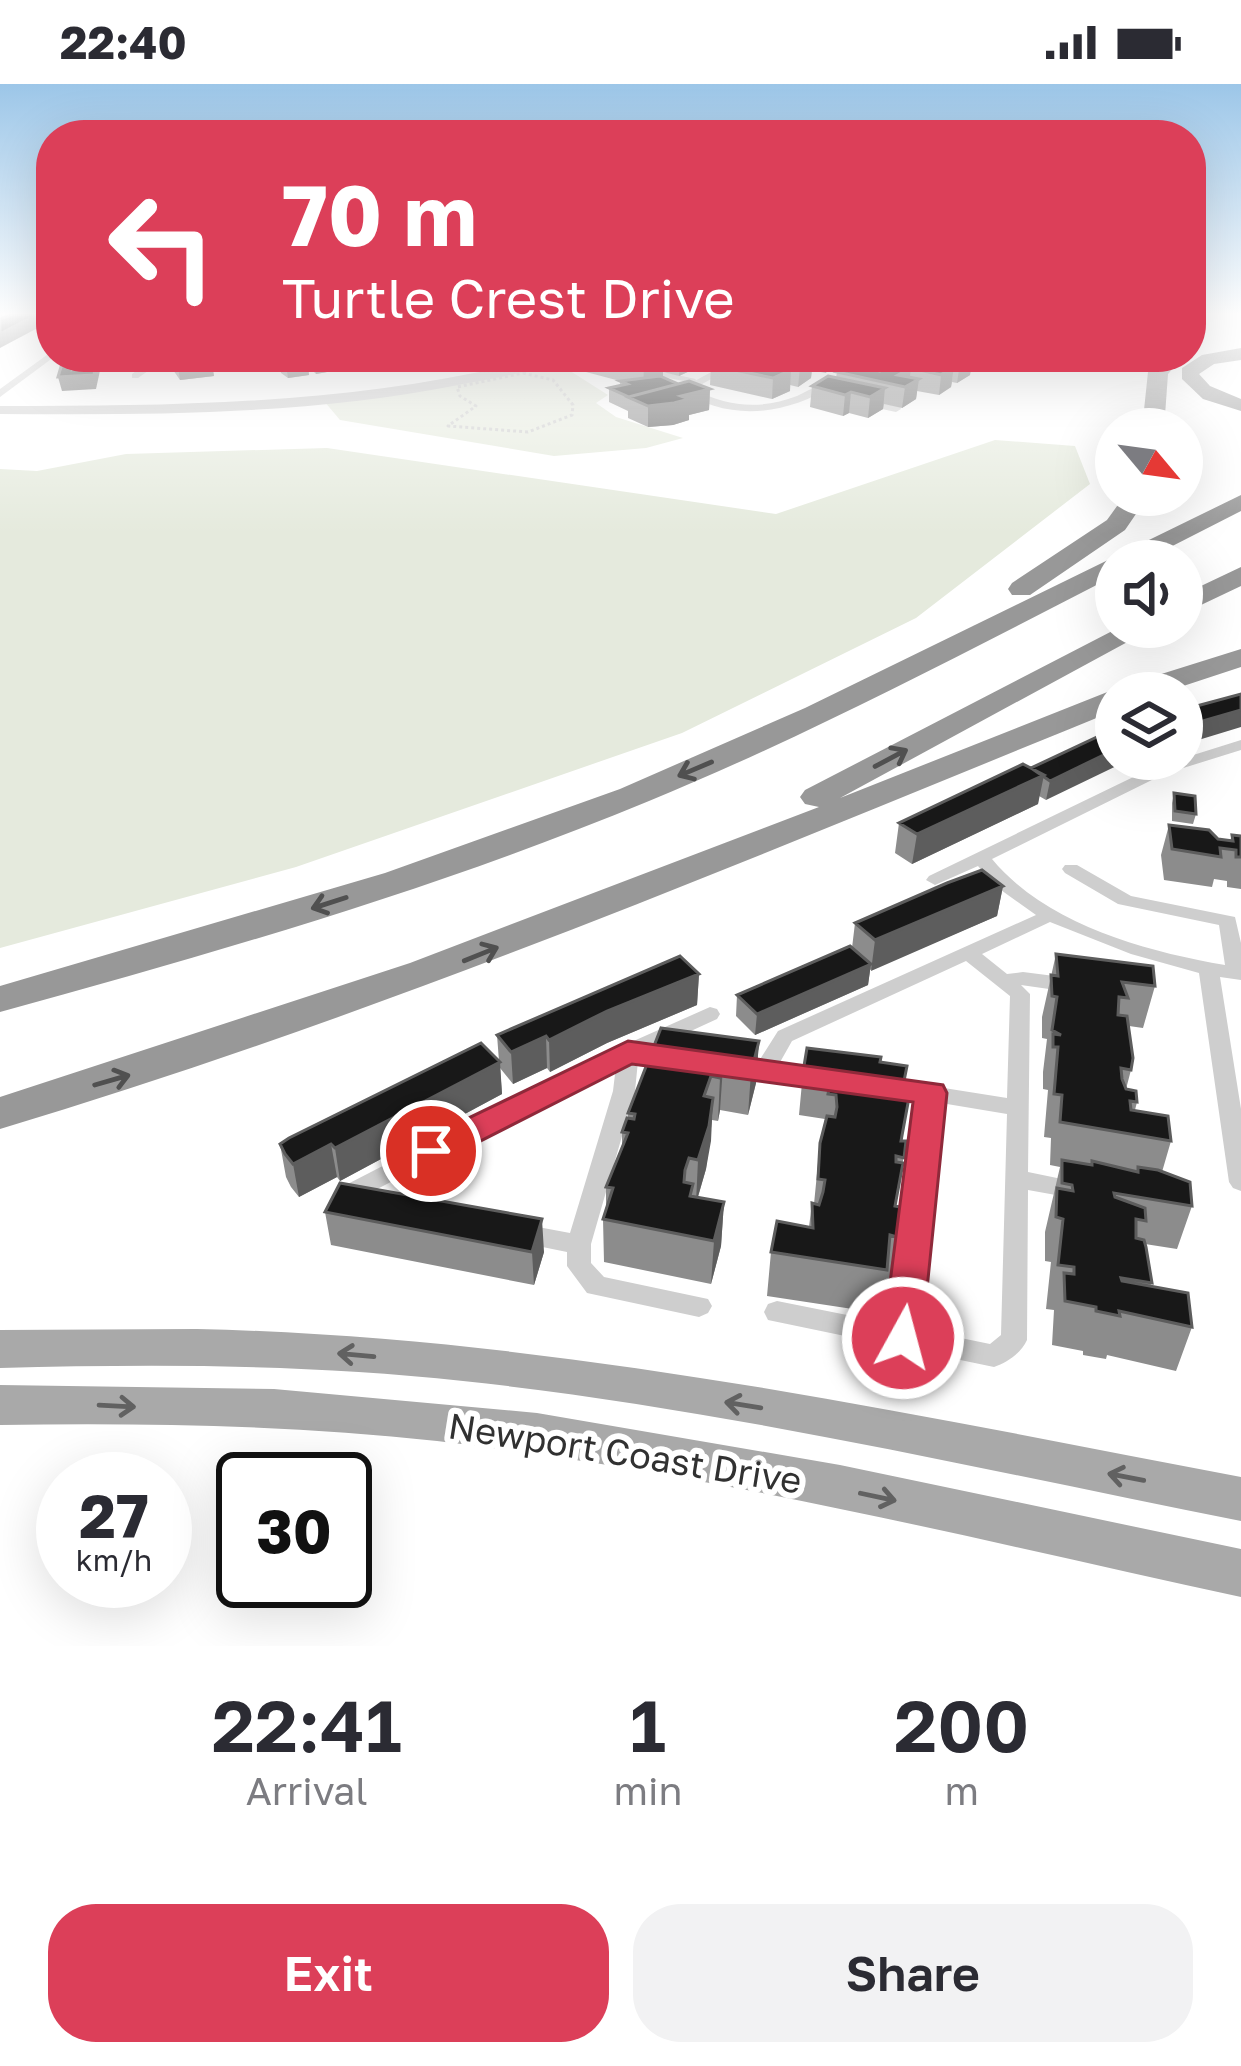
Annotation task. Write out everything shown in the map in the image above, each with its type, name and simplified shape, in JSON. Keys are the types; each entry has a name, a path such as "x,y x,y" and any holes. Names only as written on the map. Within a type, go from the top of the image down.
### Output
{"highway":[{"path":"1200,388 1241,404"},
{"path":"1166,540 1241,502"},
{"path":"802,722 1054,569 1122,516"},
{"path":"1203,595 1241,575"},
{"path":"0,999 250,929 476,854 631,796 802,722 1095,576"},
{"path":"639,891 1101,648"},
{"path":"1197,672 1241,658"},
{"path":"0,1113 134,1074 415,979 1095,707"}],"main road":[{"name":"Newport Coast Drive","path":"0,1349 296,1350 526,1369 796,1414 1241,1499"},
{"name":"Newport Coast Drive","path":"0,1405 314,1410 548,1436 693,1460 1241,1573"}],"street":[{"path":"0,410 149,411 407,388"},
{"path":"686,388 724,408 747,410 779,409 824,388"},
{"path":"817,392 836,396"},
{"path":"856,400 896,409"},
{"path":"935,880 1158,771 1241,746"},
{"path":"981,858 990,872 1051,915 1095,936 1209,970 1239,974 1234,921 1136,904 1071,869"},
{"path":"765,1069 785,1036 1051,915"},
{"path":"777,1312 994,1356 1014,1340 1020,994 969,954"},
{"path":"1209,970 1234,1092 1241,1183"},
{"path":"1003,981 1023,978 1086,988"},
{"path":"386,1204 344,1196 710,1014"},
{"path":"628,1052 836,1079"},
{"path":"628,1052 624,1090 579,1244 579,1266 596,1286 699,1306"},
{"path":"860,1083 1018,1108"},
{"path":"903,1338 931,1093"},
{"path":"1018,1179 1103,1195"},
{"path":"490,1228 579,1244"}],"lane":[{"path":"678,401 696,396"}],"path":[{"path":"457,388 459,395 476,406 448,426 516,433 547,428 572,415 573,405 559,388"}],"shaded area":[{"path":"424,388 597,388 608,395 596,403 616,417 683,438 646,448 554,456 340,420 324,401"},
{"path":"995,440 1075,446 1090,484 916,618 682,733 296,867 0,948 0,469 37,471 126,454 327,448 776,514"}],"building":[{"path":"609,388 663,388 629,397"},
{"path":"663,388 710,389 681,396 689,399 648,406 628,397"},
{"path":"819,388 885,388 870,397"},
{"path":"1241,694 1241,710 1203,721 1203,704"},
{"path":"1095,738 1095,759 1050,781 1031,768"},
{"path":"1023,764 1044,775 917,834 899,823"},
{"path":"1174,793 1195,796 1196,814 1175,811"},
{"path":"1169,825 1209,830 1218,839 1233,841 1232,835 1241,836 1241,857 1236,857 1236,850 1220,848 1221,857 1172,849"},
{"path":"982,870 1003,886 875,940 855,923 947,883"},
{"path":"850,946 871,964 757,1014 737,995"},
{"path":"1056,954 1153,966 1155,986 1122,982 1128,998 1119,997 1118,1015 1127,1016 1133,1058 1131,1070 1121,1068 1122,1079 1126,1089 1136,1091 1137,1102 1130,1101 1131,1110 1168,1116 1171,1141 1060,1122 1062,1095 1054,1094 1058,1047 1053,1047 1053,1034 1061,1035 1052,1030 1057,997 1052,996 1051,975 1058,976"},
{"path":"680,956 699,974 511,1052 497,1035"},
{"path":"661,1028 759,1041 751,1072 723,1067 720,1078 711,1076 704,1096 713,1098 709,1126 698,1160 689,1158 685,1170 684,1182 693,1184 690,1196 724,1202 714,1241 603,1219 613,1188 606,1187 628,1133 622,1132 627,1118 634,1119 635,1114 628,1113"},
{"path":"481,1043 500,1062 335,1148 331,1144 293,1164 285,1154 280,1144 289,1138"},
{"path":"807,1048 881,1057 880,1062 907,1066 902,1091 910,1092 901,1141 906,1141 904,1158 896,1156 896,1162 903,1163 895,1206 900,1207 897,1237 890,1235 887,1270 771,1252 777,1221 813,1228 812,1203 819,1205 823,1192 825,1180 818,1179 820,1143 827,1116 835,1117 837,1107 836,1095 828,1094 830,1084 839,1085 840,1078 803,1072"},
{"path":"1062,1160 1092,1165 1092,1161 1138,1172 1138,1167 1158,1170 1190,1182 1192,1206 1114,1193 1145,1208 1146,1221 1136,1219 1136,1238 1144,1240 1152,1283 1122,1281 1188,1293 1192,1327 1119,1311 1120,1316 1065,1301 1064,1273 1074,1274 1074,1267 1058,1265 1063,1219 1056,1217 1057,1188 1073,1191 1072,1185 1062,1183"},
{"path":"340,1183 542,1219 532,1252 325,1212"}],"route":[{"path":"431,1151 628,1052 931,1093 903,1338"}]}
